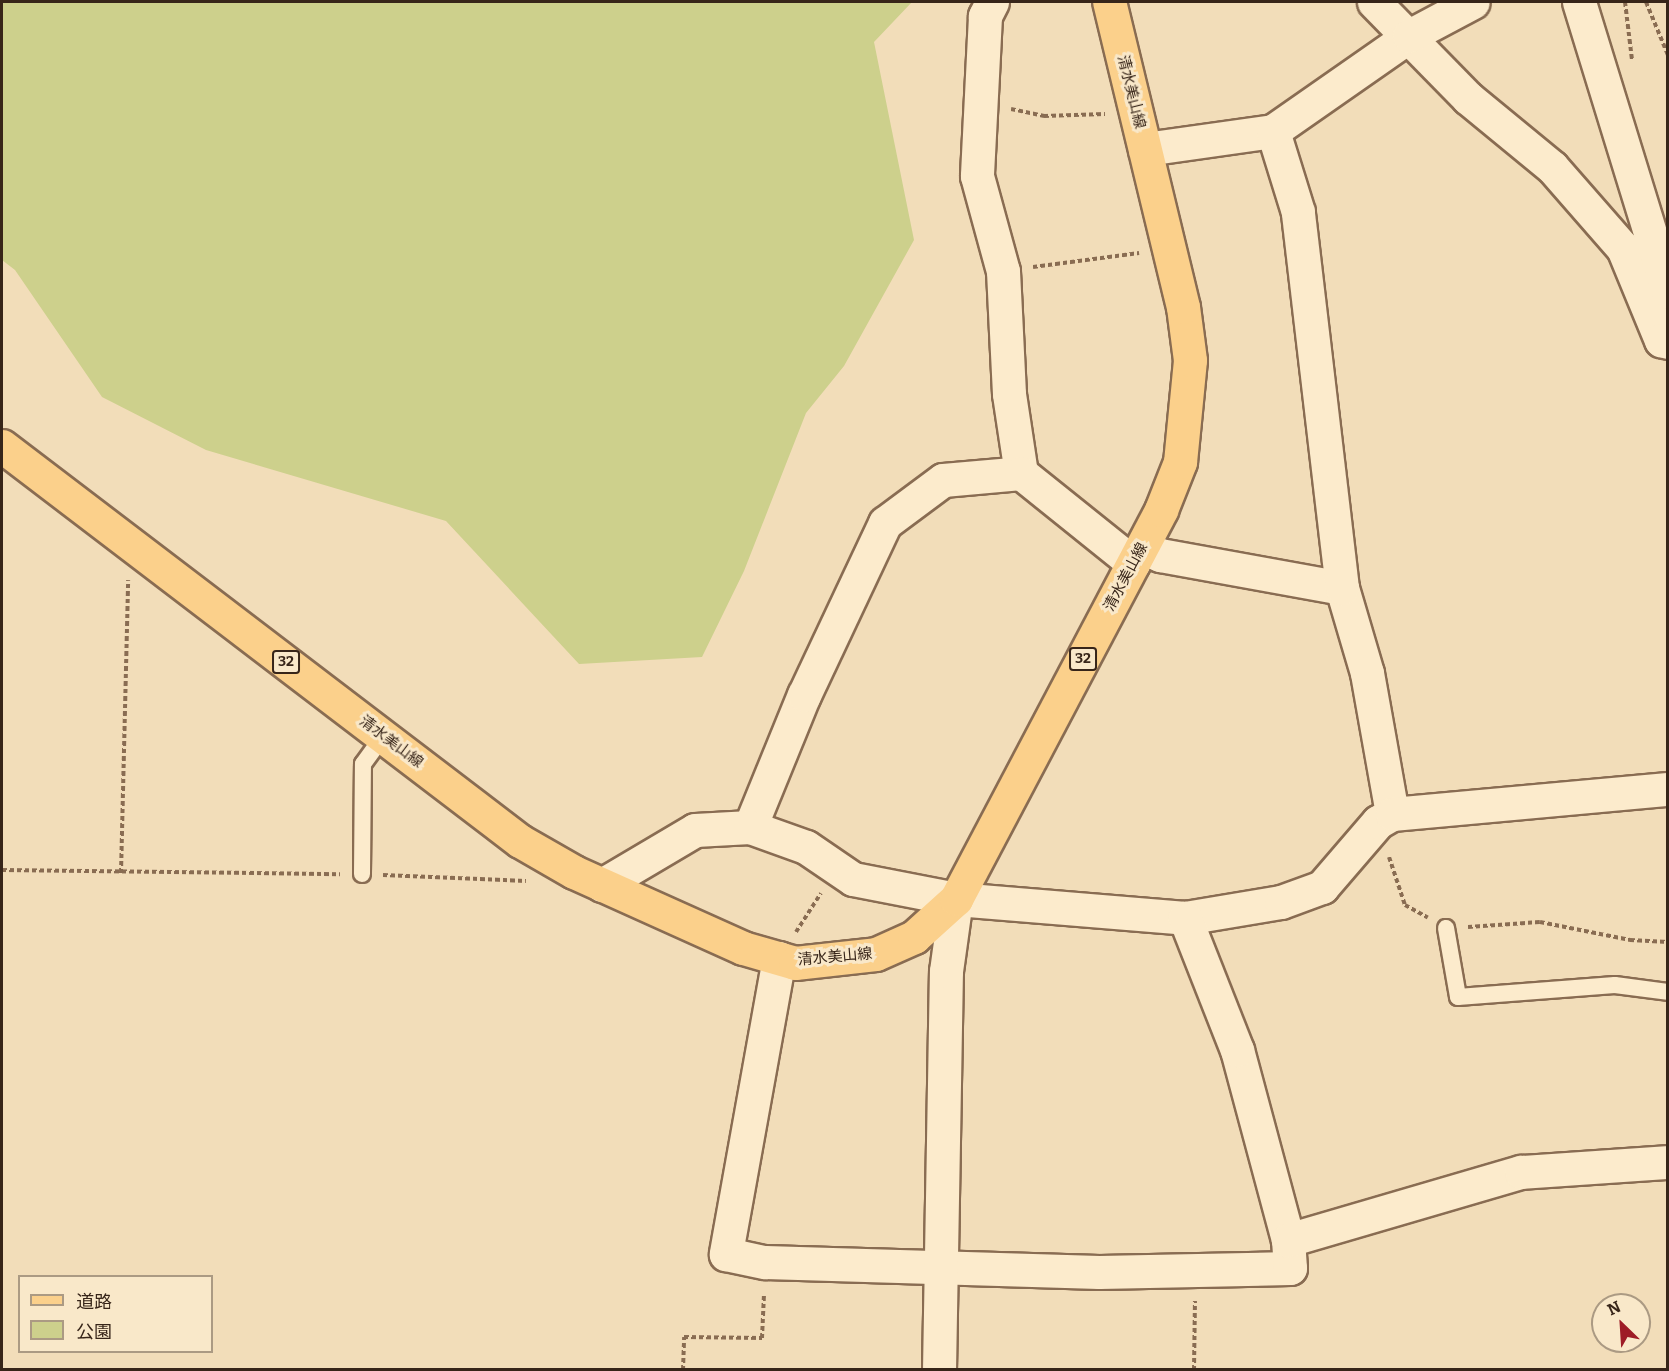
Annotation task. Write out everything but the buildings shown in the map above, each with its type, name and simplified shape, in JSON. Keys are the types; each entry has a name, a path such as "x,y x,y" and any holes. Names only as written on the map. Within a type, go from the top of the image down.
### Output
{"main road":[{"name":"清水美山線","path":"2,446 519,841 588,878 743,948 795,963 876,954 914,938 956,899 1138,555 1180,462 1190,360 1183,307 1109,2"}],"street":[{"path":"992,2 985,16 977,176 1003,271 1009,394 1021,473"},
{"path":"1374,2 1468,98 1552,167 1623,248 1661,340 1668,342"},
{"path":"1145,149 1273,130 1409,36 1473,2"},
{"path":"1579,2 1668,292"},
{"path":"1273,130 1298,212 1342,588 1367,673 1385,818"},
{"path":"750,827 804,695 885,523 943,480 1021,473 1138,555 1160,555 1342,588"},
{"path":"588,878 695,830 750,827 806,847 853,879 956,899 1185,918 1281,902 1322,887 1385,818 1668,789"},
{"path":"939,1370 946,971 956,899"},
{"path":"779,958 726,1254 765,1262 941,1267 1196,1270 1290,1268 1288,1240 1237,1050 1185,918"},
{"path":"1288,1240 1521,1172 1668,1162"}],"lane":[{"path":"362,874 363,764 383,736"},
{"path":"1446,928 1458,997 1616,985 1668,992"}],"path":[{"path":"1646,2 1668,55"},
{"path":"981,103 1044,116 1111,114"},
{"path":"1003,271 1151,252"},
{"path":"121,873 128,542"},
{"path":"1385,818 1405,905 1446,928 1540,922 1630,940 1668,942"},
{"path":"779,958 837,868"},
{"path":"2,870 362,874 557,883 588,878"},
{"path":"683,1370 684,1337 762,1338 765,1262"},
{"path":"1194,1370 1196,1270"}],"green space":[{"path":"2,2 912,2 874,42 914,240 844,366 806,413 744,571 702,657 579,664 446,521 206,450 102,397 15,270 2,260"}]}
